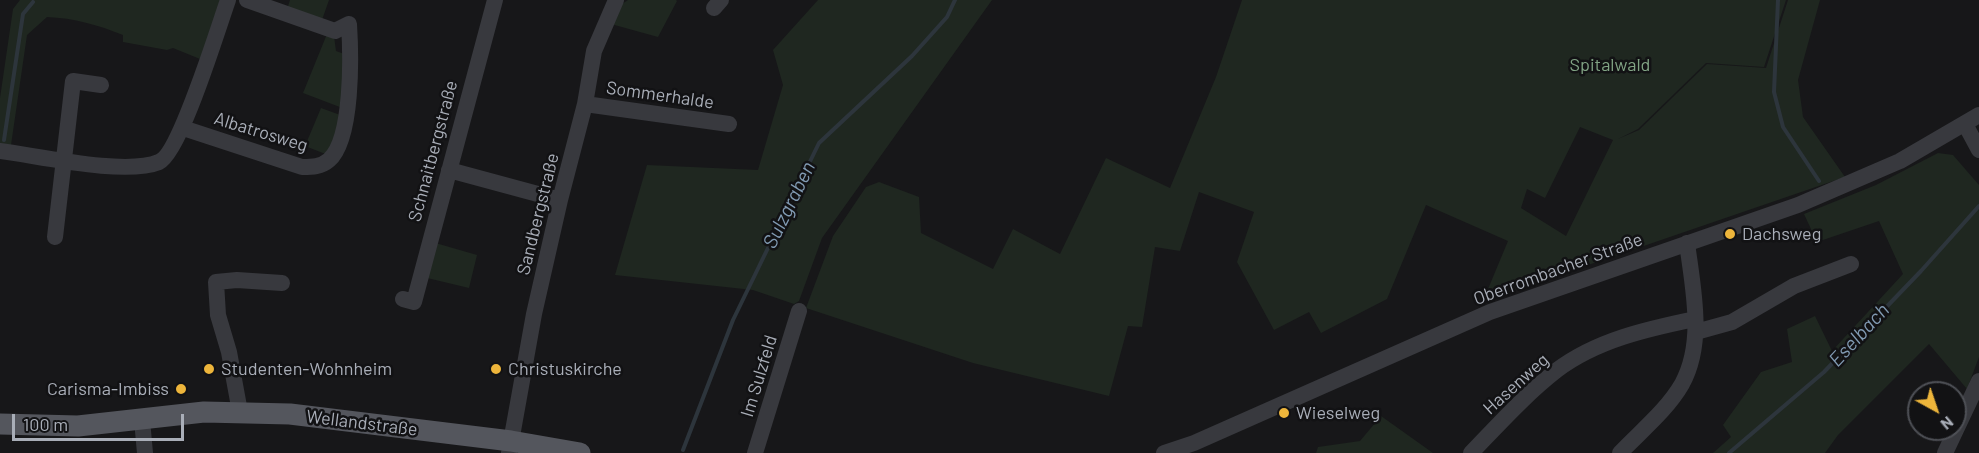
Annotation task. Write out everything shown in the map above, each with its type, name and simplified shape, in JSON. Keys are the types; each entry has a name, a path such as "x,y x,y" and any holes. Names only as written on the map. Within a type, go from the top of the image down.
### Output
{"main road":[{"name":"Wellandstraße","path":"0,424 78,426 204,412 290,414 510,447 580,453"}],"street":[{"name":"Albatrosweg","path":"0,151 124,168 161,161 173,148 183,128 228,0"},
{"name":"Albatrosweg","path":"183,128 303,167 316,167 329,160 335,149 347,113 350,24 335,31 247,0"},
{"name":"Schnaitbergstraße","path":"404,299 414,302 495,0"},
{"name":"Sandbergstraße","path":"510,447 534,314 585,104 598,38 616,0"},
{"path":"55,237 73,81 101,85"},
{"name":"Sommerhalde","path":"585,104 729,124"},
{"path":"1972,119 1979,150"},
{"name":"Oberrombacher Straße","path":"1164,453 1194,444 1490,312 1808,201 1900,161 1972,119"},
{"path":"448,171 560,200"},
{"path":"1620,453 1668,404 1682,384 1692,357 1695,326 1687,243"},
{"name":"Hasenweg","path":"1471,453 1557,370 1618,338 1732,322 1794,286 1851,264"},
{"path":"240,412 229,352 218,315 216,282 237,280 282,283"},
{"name":"Im Sulzfeld","path":"755,453 799,311"},
{"path":"1945,453 1979,381"},
{"path":"142,420 145,453"}],"green space":[{"path":"20,0 228,0 205,61 173,48 167,50 123,42 123,35 95,25 76,20 47,17 27,35 10,152 0,151 0,98 13,9"},
{"path":"290,0 329,0 322,20 287,9"},
{"path":"628,0 677,1 658,37 611,24 622,4"},
{"path":"818,0 992,0 822,238 799,301 794,304 753,290 615,275 647,165 758,170 783,85 773,50"},
{"name":"Spitalwald","path":"1242,0 1786,0 1764,67 1706,63 1638,129 1618,139 1639,130 1707,64 1766,68 1788,0 1820,0 1798,80 1803,117 1845,177 1483,301 1508,241 1426,205 1387,299 1321,333 1309,312 1274,330 1237,262 1254,212 1199,192 1180,251 1155,247 1142,327 1128,326 1109,396 973,363 806,308 833,236 866,187 879,182 919,197 921,233 993,269 1013,229 1060,254 1106,158 1170,188 1216,77","holes":["1580,127 1613,140 1566,236 1521,208 1527,189 1545,198"]},
{"path":"327,34 334,36 336,51 347,55 345,109 303,93"},
{"path":"321,108 343,116 328,155 305,146"},
{"path":"1938,153 1953,155 1979,185 1979,357 1967,389 1967,381 1960,381 1929,344 1838,435 1825,453 1713,453 1731,437 1723,425 1761,372 1792,362 1787,329 1815,316 1832,351 1903,274 1879,221 1817,242 1804,214 1876,185"},
{"path":"432,242 477,255 469,288 423,277"},
{"path":"1381,416 1433,453 1316,453 1318,447 1360,441"}],"waterway":[{"name":"Sulzgraben","path":"683,450 733,320 819,143 912,56 947,17 955,0"},
{"path":"1778,0 1774,92 1783,127 1819,181"},
{"path":"4,140 23,14 33,2"},
{"name":"Eselbach","path":"1729,453 1824,372 1921,271 1979,206"}],"place":[{"name":"Dachsweg","path":"1730,234"},
{"name":"Studenten-Wohnheim","path":"209,369"},
{"name":"Christuskirche","path":"496,369"},
{"name":"Carisma-Imbiss","path":"181,389"},
{"name":"Wieselweg","path":"1284,413"}]}
